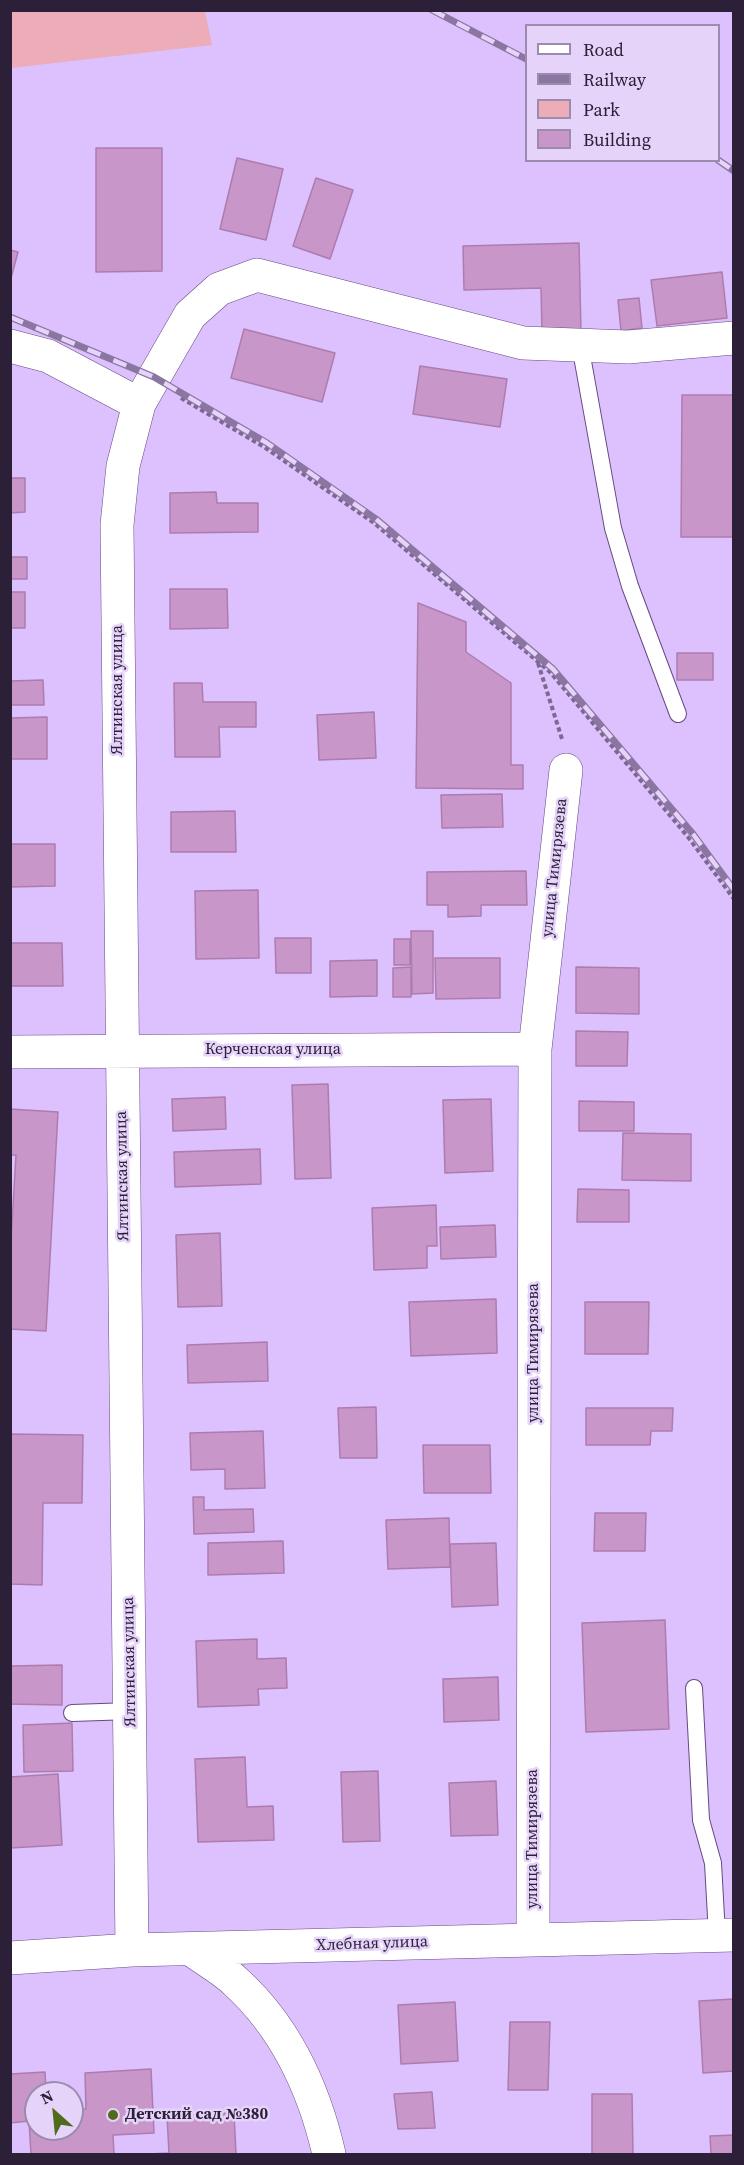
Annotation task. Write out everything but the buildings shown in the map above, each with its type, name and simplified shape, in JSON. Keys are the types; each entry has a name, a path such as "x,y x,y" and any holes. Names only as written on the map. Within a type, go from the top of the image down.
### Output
{"street":[{"name":"Ялтинская улица","path":"132,1950 117,525 123,466 145,393 190,315 219,289 257,275 523,343 628,347 734,338"},
{"path":"10,346 48,356 145,393"},
{"name":"улица Тимирязева","path":"533,1939 535,1048 566,770"},
{"name":"Керченская улица","path":"10,1052 535,1048"},
{"name":"Хлебная улица","path":"10,1958 132,1950 725,1935"},
{"path":"192,1950 236,1982 270,2018 301,2066 319,2112 329,2154"}],"lane":[{"path":"580,345 613,528 630,586 678,714"},
{"path":"694,1688 701,1820 713,1863 725,1935"},
{"path":"72,1713 131,1711"}],"path":[{"path":"145,393 264,447 374,523 550,672 688,837 734,899"},
{"path":"538,662 561,735 566,770"}],"green space":[{"path":"10,11 205,11 212,45 11,68"}],"railway":[{"path":"432,10 525,58"},
{"path":"720,161 734,171"},
{"path":"10,317 154,377 267,443 376,519 553,669 693,834 734,890"}],"place":[{"name":"Детский сад №380","path":"113,2115"}]}
